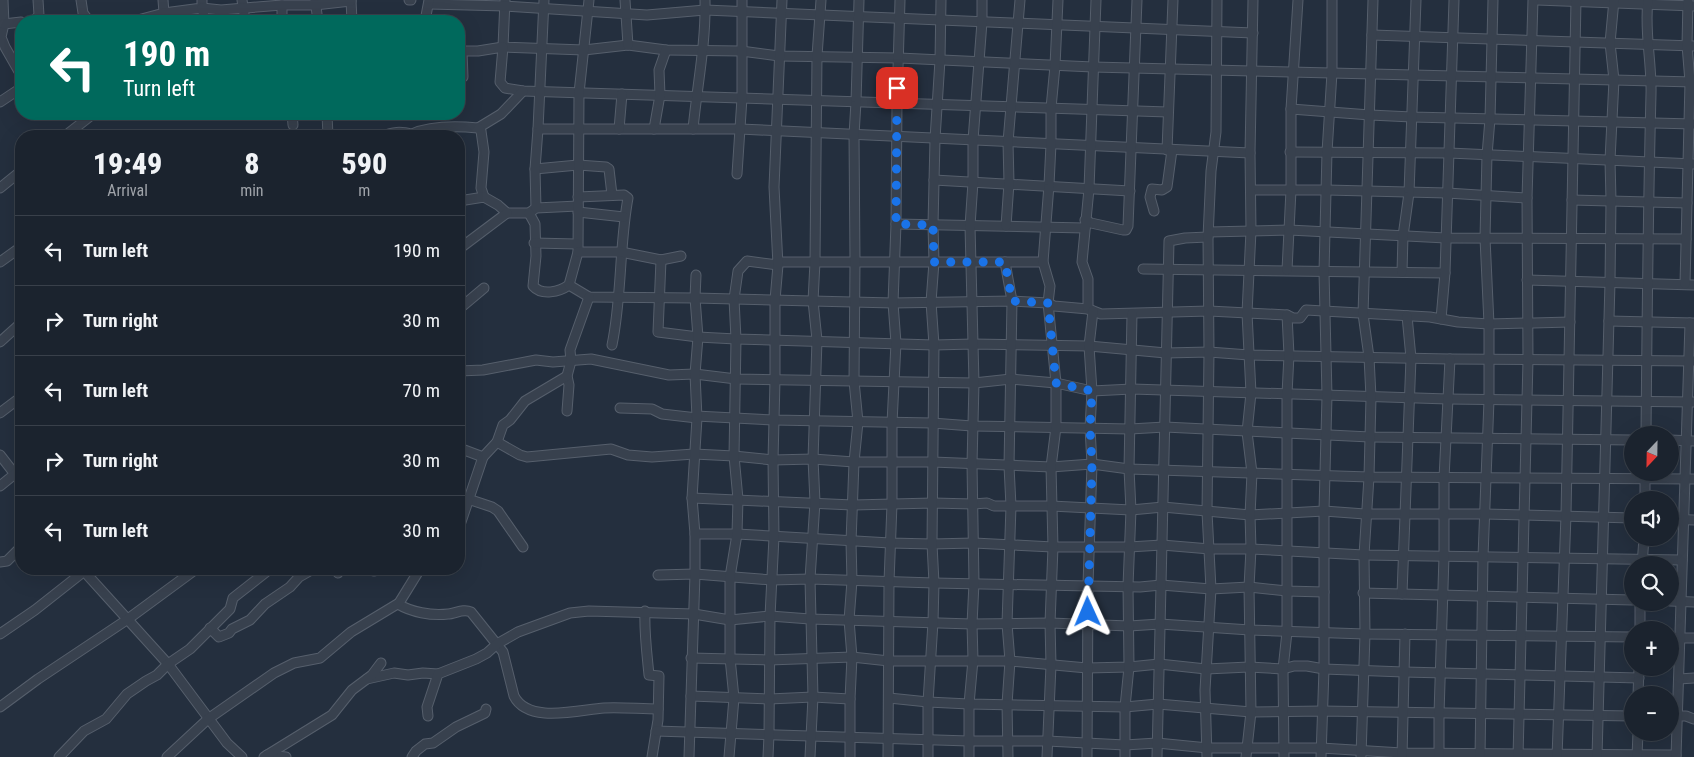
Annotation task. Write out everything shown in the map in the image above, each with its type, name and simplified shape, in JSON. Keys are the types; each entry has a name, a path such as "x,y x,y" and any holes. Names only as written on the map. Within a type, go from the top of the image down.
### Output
{"street":[{"path":"3,0 4,24 1,37 15,64"},
{"path":"38,0 39,15"},
{"path":"81,0 84,15"},
{"path":"162,0 164,13"},
{"path":"156,15 202,4 221,10 242,4 282,5 351,0 352,15"},
{"path":"544,4 532,211 535,224 534,243 536,256 533,286 536,290 552,292 561,291 569,286 577,248 580,93 590,0"},
{"path":"625,0 628,45"},
{"path":"693,129 696,96 704,51 704,0"},
{"path":"737,174 742,98 742,0"},
{"path":"768,757 770,616 774,537 772,460 777,263 774,186 782,0"},
{"path":"810,757 813,697 810,579 815,502 813,459 816,340 813,301 817,56 821,0"},
{"path":"850,757 852,657 849,620 852,581 851,542 854,462 858,422 854,381 856,262 854,135 859,0"},
{"path":"888,757 892,423 896,343 893,303 900,0"},
{"path":"928,757 928,702 934,622 932,423 934,345 931,302 934,262 934,180 941,0"},
{"path":"969,757 969,704 973,660 974,583 972,426 974,383 970,226 973,140 980,61 982,0"},
{"path":"1006,226 1009,183 1008,142 1020,0"},
{"path":"1047,757 1053,547 1051,467 1056,427 1056,383 1048,303 1050,286 1043,262 1051,144 1050,108 1055,66 1058,0"},
{"path":"1087,757 1086,706 1092,391 1089,346 1091,310 1088,279 1082,262 1089,189 1096,0"},
{"path":"896,224 1046,228 1091,224 1126,230 1128,226 1130,191 1137,0"},
{"path":"1154,212 1150,197 1152,189 1166,190 1167,187 1173,0"},
{"path":"1207,752 1205,709 1211,589 1210,549 1206,512 1208,472 1206,430 1209,352 1208,234 1216,132 1217,0"},
{"path":"1246,753 1251,712 1249,587 1252,473 1246,432 1252,393 1247,313 1251,231 1250,153 1253,0"},
{"path":"1288,270 1291,190 1291,109 1298,0"},
{"path":"1321,753 1324,669 1324,475 1327,396 1324,272 1327,152 1332,73 1332,0"},
{"path":"1361,754 1365,634 1364,555 1369,477 1371,397 1369,357 1363,314 1373,0"},
{"path":"1402,272 1412,117 1416,0"},
{"path":"1441,319 1445,273 1454,0"},
{"path":"1480,755 1489,400 1489,324 1485,238 1494,0"},
{"path":"1518,755 1526,478 1529,322 1526,238 1533,0"},
{"path":"1527,280 1690,284 1686,240 1692,124 1690,4 1537,0"},
{"path":"1557,755 1566,516 1576,1"},
{"path":"1597,756 1612,200 1610,160 1614,80 1610,43 1614,1"},
{"path":"426,15 429,2 505,3 544,4 589,12 625,14 705,10 1253,33"},
{"path":"1646,426 1648,202 1652,81 1648,44 1648,2"},
{"path":"505,3 500,82 505,88 523,91 1168,112"},
{"path":"282,5 282,15"},
{"path":"4,24 15,23"},
{"path":"1372,35 1690,46"},
{"path":"465,51 503,47 584,50 628,45 666,50 741,51 779,56 899,58 1055,66 1692,82"},
{"path":"654,129 660,95 659,70 666,50"},
{"path":"458,130 478,128 501,114 523,91"},
{"path":"0,102 15,92"},
{"path":"619,129 622,94"},
{"path":"1291,109 1370,116 1692,124"},
{"path":"72,130 85,120"},
{"path":"293,120 293,124"},
{"path":"478,128 481,131 484,152 482,188 484,197"},
{"path":"538,129 740,129 1250,153"},
{"path":"1290,152 1449,153 1691,164"},
{"path":"535,169 578,165 609,168 612,195"},
{"path":"0,188 15,176"},
{"path":"934,180 1130,191"},
{"path":"1251,190 1447,193 1486,197 1527,198"},
{"path":"465,244 507,213 578,205 612,195 627,196 620,252 617,321 612,345"},
{"path":"465,200 484,197 507,213"},
{"path":"1572,200 1687,203"},
{"path":"578,205 624,217"},
{"path":"1157,757 1169,241 1208,234 1289,230 1446,238 1686,240"},
{"path":"534,243 620,252 661,260 680,256"},
{"path":"0,262 15,251"},
{"path":"661,260 658,332 698,337 934,345 1012,344 1089,346 1166,352 1450,359 1691,361"},
{"path":"729,757 734,698 730,658 730,577 737,534 738,499 734,456 736,339 734,299 738,271 747,261 777,263 1043,262"},
{"path":"1005,262 1012,301 1009,427 1011,506 1007,624 1010,661 1007,704 1008,757"},
{"path":"1143,269 1445,273"},
{"path":"689,757 695,574 695,534 692,498 696,417 695,374 698,337 695,298 696,275"},
{"path":"569,286 589,297 893,303 1012,301 1048,303 1054,306 1091,310 1100,314 1209,311 1287,316 1297,319 1306,310 1407,316 1489,324 1570,322"},
{"path":"465,304 484,288"},
{"path":"567,411 569,385 567,376 571,361 570,350 589,297"},
{"path":"1125,757 1125,706 1129,667 1128,586 1131,510 1129,469 1132,314"},
{"path":"1284,753 1283,669 1287,632 1286,514 1289,355 1287,316"},
{"path":"1402,594 1411,358 1407,316"},
{"path":"1609,321 1692,323 1690,479 1684,520 1677,686"},
{"path":"0,342 15,328"},
{"path":"465,371 483,370 536,360 553,362 591,359 670,375 695,374 775,380 974,383 1011,379 1056,383 1092,391 1132,389 1489,400 1691,402"},
{"path":"1439,755 1444,478 1450,359"},
{"path":"465,509 483,457 497,442 503,425 510,420 525,401 567,376"},
{"path":"0,413 15,401"},
{"path":"620,408 652,409 662,414 734,419 932,423 1009,427 1130,429 1165,427 1408,438 1624,440"},
{"path":"497,442 527,457 611,449 628,455 646,457 694,454 772,460 813,459 892,463 933,462 1009,466 1051,467 1092,464 1129,469 1406,478 1624,478"},
{"path":"465,450 483,457"},
{"path":"0,455 15,469"},
{"path":"0,486 15,474"},
{"path":"692,498 773,500 853,505 987,503 994,506 1051,506 1131,510 1163,507 1250,515 1324,511 1366,514 1485,514 1624,518"},
{"path":"468,499 492,506 498,511 523,547"},
{"path":"1679,520 1694,520"},
{"path":"695,534 737,534 851,542 974,543 1129,548 1162,545 1210,549 1251,549 1364,555 1624,561"},
{"path":"0,562 7,561 15,553"},
{"path":"658,575 695,574 772,580 810,579 934,583 1161,586 1211,589 1249,587 1287,592 1324,592"},
{"path":"0,634 35,610 78,575"},
{"path":"88,575 168,664 227,743 242,757"},
{"path":"0,707 38,679 128,619 188,575"},
{"path":"59,757 84,731 106,719 128,694 158,675 168,664 190,650 230,609 232,598 262,575"},
{"path":"210,628 218,637 230,633 232,629 250,620 266,604 290,587 302,575"},
{"path":"167,757 208,719 283,668 294,663 320,658 351,632 398,604 416,575"},
{"path":"1363,593 1624,600"},
{"path":"1681,601 1694,602"},
{"path":"398,604 410,610 443,614 469,611 477,618 506,658 514,696 517,702 526,709 569,714 603,708 658,709"},
{"path":"365,680 394,673 408,675 438,674 476,659 518,632 570,613 589,611 645,611 694,614 730,620 770,616 972,624 1050,623 1129,626 1160,624 1210,629 1287,632 1323,631 1365,634 1624,637"},
{"path":"645,611 644,631 648,647 649,675 659,676 658,709 652,757"},
{"path":"1402,755 1405,634"},
{"path":"1680,638 1694,638"},
{"path":"691,658 769,660 852,657 889,661 973,660 1010,661 1087,668 1159,664 1206,669 1249,667 1283,669 1294,666 1307,666 1324,669 1482,675 1639,678 1639,686"},
{"path":"265,756 332,715 352,690 372,675 381,663"},
{"path":"428,716 428,702 438,674"},
{"path":"1678,679 1694,678"},
{"path":"691,696 770,699 850,698"},
{"path":"889,698 969,704 1086,706 1158,704 1251,712 1363,711 1520,716 1624,716"},
{"path":"412,757 425,744 433,743 456,727 485,713 486,709"},
{"path":"1679,716 1694,719"},
{"path":"656,731 690,733 732,732 969,742 1047,740 1087,744 1125,745 1157,743 1207,752 1402,755 1676,756 1675,741"},
{"path":"1637,756 1638,741"},
{"path":"265,756 286,757"}],"route":[{"path":"897,88 896,224 933,225 934,262 1005,262 1012,301 1048,303 1056,383 1092,391 1088,612"}]}
